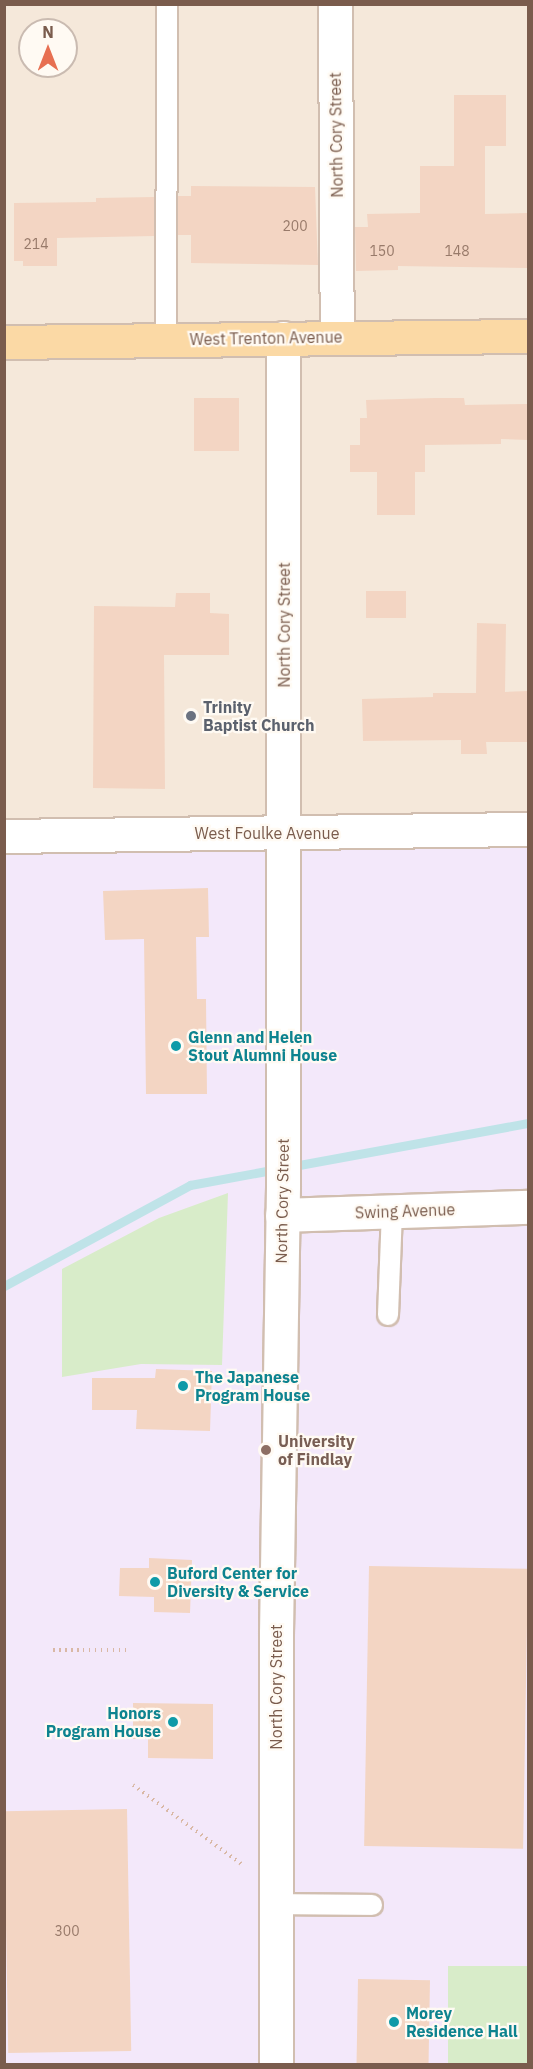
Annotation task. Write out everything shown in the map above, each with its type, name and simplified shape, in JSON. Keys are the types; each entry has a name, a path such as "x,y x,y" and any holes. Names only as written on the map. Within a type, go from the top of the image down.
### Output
{"main road":[{"name":"West Trenton Avenue","path":"4,342 528,336"}],"street":[{"name":"North Cory Street","path":"335,4 337,337"},
{"name":"North Cory Street","path":"276,2064 283,1200 283,338"},
{"name":"West Foulke Avenue","path":"4,836 528,829"},
{"name":"Swing Avenue","path":"283,1200 392,1210 528,1207"}],"lane":[{"path":"166,340 167,4"},
{"path":"388,1315 392,1210"},
{"path":"276,1894 372,1905"}],"path":[{"path":"53,1650 128,1650"},
{"path":"133,1785 276,1894"}],"shaded area":[{"path":"4,5 528,5 528,829 5,836"},
{"name":"University of Findlay","path":"4,829 528,829 528,2064 4,2064"}],"green space":[{"path":"228,1193 222,1365 141,1364 62,1377 62,1269 159,1218"},
{"path":"448,1966 528,1966 528,2064 448,2064"}],"building":[{"path":"454,95 506,95 506,146 485,146 485,214 528,213 528,268 398,266 398,270 356,271 355,227 368,227 367,214 420,213 420,166 454,166"},
{"path":"191,186 315,187 318,265 191,263 191,235 178,235 178,196 191,196"},
{"path":"154,197 154,236 57,238 57,266 23,266 23,261 14,261 14,203 96,202 96,198"},
{"path":"194,398 239,398 239,451 194,451"},
{"path":"464,398 465,405 528,404 528,440 501,439 501,444 425,445 425,472 415,472 415,515 377,515 377,472 350,472 350,445 360,445 360,418 367,418 366,400"},
{"path":"366,591 406,591 406,618 366,618"},
{"path":"176,593 210,593 210,613 229,614 229,655 164,655 165,789 93,788 94,606 175,607"},
{"path":"477,623 506,624 505,692 528,691 528,742 486,742 487,754 461,754 461,740 363,741 362,699 433,697 433,693 476,693"},
{"path":"208,888 209,937 196,937 197,999 206,999 207,1094 146,1094 144,939 105,940 103,891"},
{"name":"The Japanese Program House","path":"156,1369 212,1371 210,1431 136,1429 137,1410 92,1410 92,1378 155,1378"},
{"name":"Buford Center for Diversity & Service","path":"149,1558 192,1560 190,1613 154,1612 154,1597 119,1596 120,1568 149,1568"},
{"path":"369,1566 528,1569 523,1849 364,1846"},
{"name":"Honors Program House","path":"133,1703 213,1704 213,1759 148,1758 148,1739 133,1739"},
{"path":"127,1809 131,2051 8,2053 4,1811"},
{"name":"Morey Residence Hall","path":"358,1979 430,1980 429,2064 357,2064"}],"waterway":[{"path":"4,1286 190,1185 528,1123"}],"place":[{"name":"Trinity Baptist Church","path":"191,716"},
{"name":"Glenn and Helen Stout Alumni House","path":"176,1046"},
{"name":"The Japanese Program House","path":"183,1386"},
{"name":"University of Findlay","path":"266,1450"},
{"name":"Buford Center for Diversity & Service","path":"155,1582"},
{"name":"Honors Program House","path":"173,1722"},
{"name":"Morey Residence Hall","path":"394,2022"}]}
